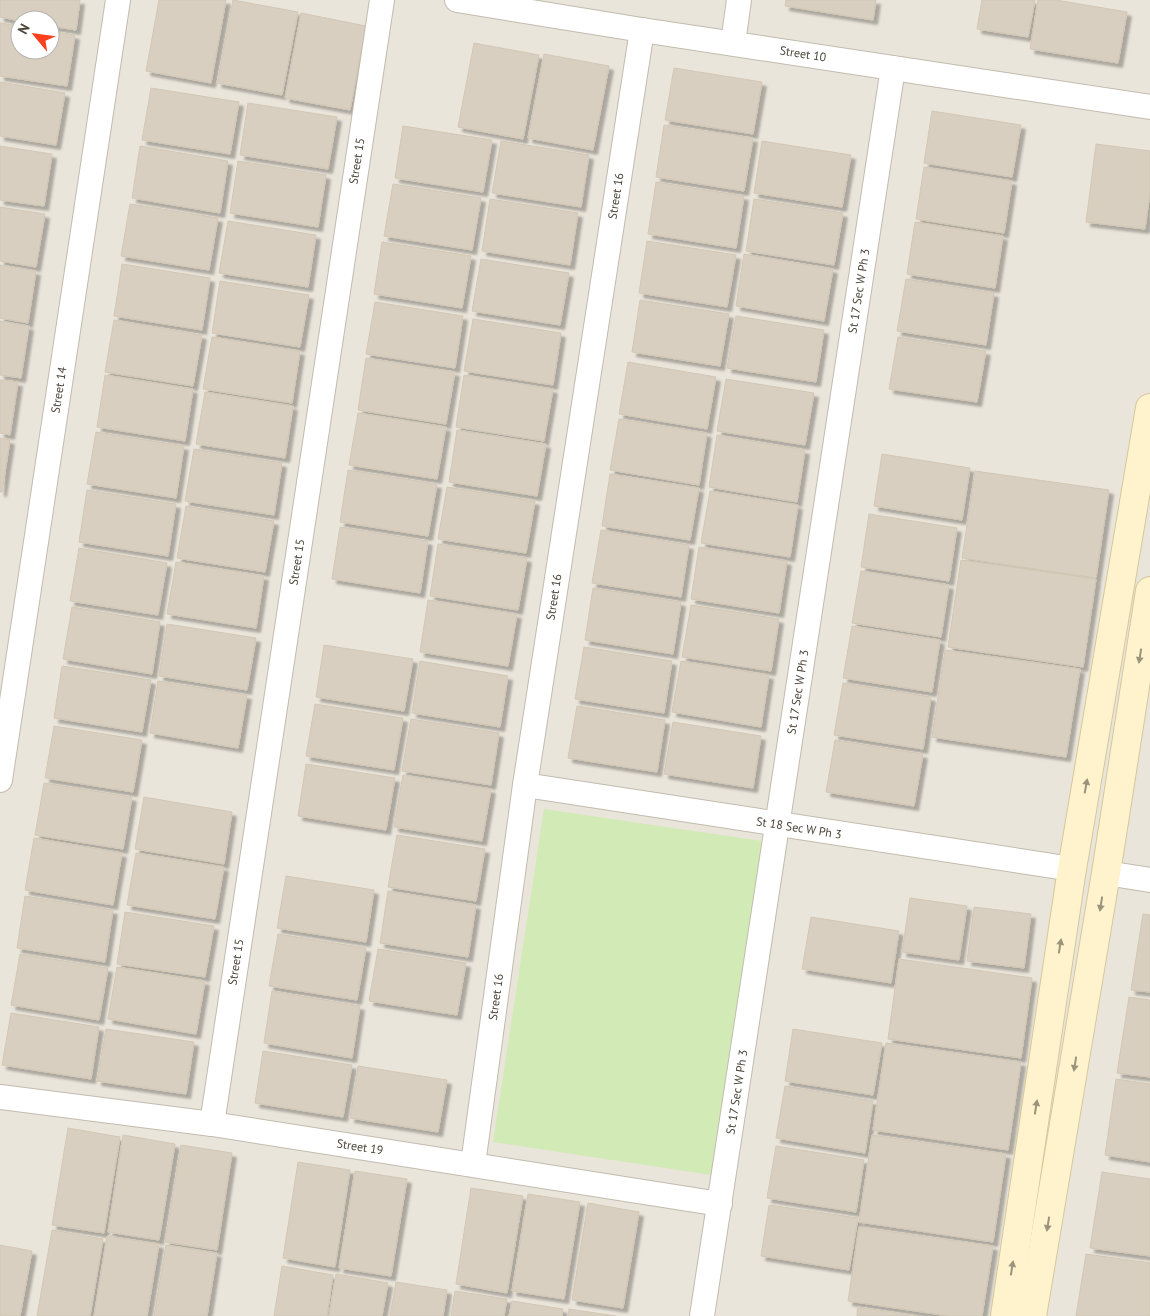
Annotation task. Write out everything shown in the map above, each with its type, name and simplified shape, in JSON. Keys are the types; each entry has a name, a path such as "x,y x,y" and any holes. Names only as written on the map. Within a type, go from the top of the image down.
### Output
{"main road":[{"path":"1005,1316 1072,869 1150,408"},
{"path":"1032,1316 1106,873 1150,591"}],"street":[{"name":"Street 14","path":"0,780 118,0"},
{"name":"Street 15","path":"212,1124 382,0"},
{"name":"Street 10","path":"457,0 482,2 642,30 1150,107"},
{"path":"733,43 739,0"},
{"name":"Street 16","path":"473,1164 525,785 642,30"},
{"name":"St 17 Sec W Ph 3","path":"702,1316 892,68"},
{"name":"St 18 Sec W Ph 3","path":"525,785 1072,869"},
{"path":"1106,873 1150,880"},
{"name":"Street 19","path":"0,1096 212,1124 720,1204"}],"shaded area":[{"path":"0,0 1150,0 1150,1316 0,1316"}],"green space":[{"path":"544,809 762,841 711,1175 493,1142"}],"building":[{"path":"0,0 80,0 76,30 60,28 60,10 10,10 10,19 0,17"},
{"path":"159,0 226,0 211,83 146,71"},
{"path":"233,0 298,12 282,95 217,83"},
{"path":"786,0 876,0 873,20 785,6"},
{"path":"982,0 1035,0 1028,37 977,29"},
{"path":"1038,0 1056,0 1127,12 1118,63 1030,49"},
{"path":"301,13 366,26 350,110 285,98"},
{"path":"0,23 10,24 10,60 60,60 60,33 75,35 67,86 0,76"},
{"path":"474,43 539,55 523,139 458,127"},
{"path":"544,54 609,66 593,150 528,138"},
{"path":"674,68 762,82 753,134 665,120"},
{"path":"0,82 65,93 56,145 0,136"},
{"path":"151,88 239,102 230,154 142,140"},
{"path":"248,103 337,117 328,169 240,155"},
{"path":"932,111 1021,125 1012,177 924,163"},
{"path":"664,125 753,138 744,191 656,177"},
{"path":"403,126 492,140 483,192 395,178"},
{"path":"501,141 589,155 581,207 492,193"},
{"path":"762,141 851,155 842,207 754,193"},
{"path":"1096,144 1150,151 1150,192 1145,229 1086,222"},
{"path":"0,146 52,154 44,206 0,200"},
{"path":"140,146 228,161 220,213 132,198"},
{"path":"238,161 326,175 318,227 230,213"},
{"path":"924,167 1012,181 1004,233 916,219"},
{"path":"656,182 744,196 736,248 648,234"},
{"path":"393,184 481,198 472,250 384,236"},
{"path":"490,199 578,213 570,265 482,251"},
{"path":"754,199 843,213 834,265 746,251"},
{"path":"130,204 218,218 209,270 121,256"},
{"path":"0,207 45,214 36,267 0,261"},
{"path":"228,221 316,235 308,287 219,273"},
{"path":"915,222 1003,236 995,288 907,274"},
{"path":"647,241 736,255 727,307 639,293"},
{"path":"382,242 471,256 462,308 374,294"},
{"path":"744,254 833,269 824,321 736,306"},
{"path":"481,259 569,273 560,325 472,311"},
{"path":"122,264 210,278 202,330 114,316"},
{"path":"0,265 36,271 28,323 0,318"},
{"path":"906,279 994,293 986,345 897,331"},
{"path":"220,281 309,295 300,347 212,333"},
{"path":"640,300 729,314 720,366 632,352"},
{"path":"375,302 463,316 455,368 366,354"},
{"path":"736,316 824,330 816,382 727,368"},
{"path":"473,319 561,333 553,385 464,371"},
{"path":"114,320 202,335 193,386 105,372"},
{"path":"0,321 29,326 21,378 0,375"},
{"path":"212,337 300,351 292,403 203,389"},
{"path":"898,337 986,351 977,402 889,389"},
{"path":"366,358 455,372 446,424 358,410"},
{"path":"628,362 716,377 707,429 619,414"},
{"path":"105,375 193,389 185,441 97,427"},
{"path":"464,375 553,389 544,441 456,427"},
{"path":"726,379 814,393 805,445 717,431"},
{"path":"0,380 18,382 10,435 0,433"},
{"path":"205,392 293,406 285,458 196,444"},
{"path":"358,413 446,427 437,479 349,465"},
{"path":"619,419 707,433 699,485 610,470"},
{"path":"457,430 546,444 537,496 449,482"},
{"path":"96,432 184,446 176,498 87,484"},
{"path":"717,435 805,450 797,502 709,487"},
{"path":"0,438 10,440 2,492 0,492"},
{"path":"194,449 282,463 274,515 185,501"},
{"path":"882,454 970,468 962,520 874,506"},
{"path":"348,470 437,484 428,536 340,522"},
{"path":"975,471 1109,490 1096,578 962,558"},
{"path":"610,474 699,488 690,540 602,526"},
{"path":"447,487 535,501 526,553 438,539"},
{"path":"87,490 176,504 168,556 79,542"},
{"path":"710,491 798,505 790,557 701,543"},
{"path":"186,506 274,521 265,572 177,558"},
{"path":"869,514 957,528 949,581 861,567"},
{"path":"340,527 428,541 420,593 332,579"},
{"path":"601,530 689,545 681,597 592,583"},
{"path":"438,544 527,558 518,610 430,596"},
{"path":"699,547 787,561 779,613 691,599"},
{"path":"79,548 167,563 158,615 70,601"},
{"path":"961,560 1096,579 1083,667 948,647"},
{"path":"176,562 264,576 256,628 167,614"},
{"path":"861,571 949,585 941,637 852,623"},
{"path":"593,588 681,602 673,654 585,640"},
{"path":"428,600 517,614 508,666 420,652"},
{"path":"691,605 779,619 771,671 682,657"},
{"path":"72,607 160,622 152,674 63,659"},
{"path":"167,624 256,638 247,690 159,676"},
{"path":"852,626 940,640 932,692 843,678"},
{"path":"324,645 413,659 404,711 316,697"},
{"path":"584,647 672,661 664,713 575,699"},
{"path":"945,650 1080,669 1066,757 932,737"},
{"path":"420,661 508,676 500,727 412,713"},
{"path":"681,661 769,675 761,727 672,712"},
{"path":"62,666 151,680 142,732 54,718"},
{"path":"158,681 247,695 238,748 150,733"},
{"path":"843,683 931,697 923,749 834,735"},
{"path":"315,704 403,718 394,770 306,756"},
{"path":"577,706 665,720 657,772 568,758"},
{"path":"411,719 499,733 491,785 402,771"},
{"path":"673,722 761,736 753,788 664,774"},
{"path":"54,726 142,740 133,792 45,778"},
{"path":"835,740 923,754 914,806 826,792"},
{"path":"306,764 395,778 386,830 298,816"},
{"path":"403,775 491,789 482,841 394,827"},
{"path":"44,783 132,797 123,849 35,835"},
{"path":"144,797 232,812 224,864 135,849"},
{"path":"397,835 485,849 476,901 388,887"},
{"path":"34,838 122,853 113,905 25,890"},
{"path":"136,853 224,867 215,919 127,905"},
{"path":"286,876 374,890 366,942 277,928"},
{"path":"388,891 476,905 468,957 380,943"},
{"path":"25,896 113,910 105,962 17,948"},
{"path":"910,898 967,906 959,960 902,952"},
{"path":"974,907 1031,914 1024,968 967,961"},
{"path":"125,912 214,926 205,977 117,964"},
{"path":"1143,914 1150,915 1150,992 1131,990"},
{"path":"811,917 899,931 891,983 802,969"},
{"path":"278,934 366,948 357,1000 269,986"},
{"path":"378,949 466,963 457,1015 369,1001"},
{"path":"20,954 108,968 99,1020 11,1005"},
{"path":"899,959 1032,978 1021,1058 888,1039"},
{"path":"117,967 205,981 196,1034 108,1019"},
{"path":"272,991 360,1006 352,1058 264,1043"},
{"path":"1129,997 1150,1000 1150,1077 1117,1073"},
{"path":"11,1013 99,1027 91,1079 2,1065"},
{"path":"106,1029 194,1042 186,1094 97,1081"},
{"path":"793,1029 882,1043 873,1095 785,1081"},
{"path":"886,1043 1021,1062 1008,1150 873,1130"},
{"path":"263,1051 352,1065 343,1117 255,1103"},
{"path":"358,1066 447,1080 438,1132 350,1118"},
{"path":"1116,1079 1150,1084 1150,1162 1105,1155"},
{"path":"785,1086 873,1101 865,1153 776,1138"},
{"path":"68,1128 120,1137 104,1233 52,1225"},
{"path":"123,1135 175,1144 159,1240 108,1232"},
{"path":"872,1135 1006,1154 993,1242 859,1222"},
{"path":"181,1145 232,1153 217,1250 165,1242"},
{"path":"776,1146 864,1160 856,1212 767,1198"},
{"path":"298,1162 350,1170 335,1267 283,1258"},
{"path":"355,1171 407,1179 391,1276 339,1268"},
{"path":"1102,1172 1150,1179 1150,1256 1090,1248"},
{"path":"471,1188 523,1196 507,1293 456,1284"},
{"path":"528,1194 580,1202 564,1299 512,1291"},
{"path":"588,1203 639,1212 623,1308 572,1300"},
{"path":"769,1205 858,1218 849,1270 761,1256"},
{"path":"859,1227 993,1246 982,1316 949,1316 848,1301"},
{"path":"52,1230 103,1239 90,1316 37,1316"},
{"path":"107,1236 159,1244 147,1316 94,1316"},
{"path":"0,1245 32,1251 20,1316 0,1316"},
{"path":"166,1245 217,1253 207,1316 154,1316"},
{"path":"1086,1254 1150,1263 1150,1316 1076,1316"},
{"path":"282,1266 333,1275 327,1316 274,1316"},
{"path":"336,1274 388,1283 382,1316 329,1316"},
{"path":"396,1282 447,1290 443,1316 390,1316"},
{"path":"455,1291 507,1299 504,1316 451,1316"},
{"path":"512,1301 563,1309 562,1316 509,1316"},
{"path":"858,1307 917,1316 857,1316"},
{"path":"569,1309 616,1316 568,1316"}]}
